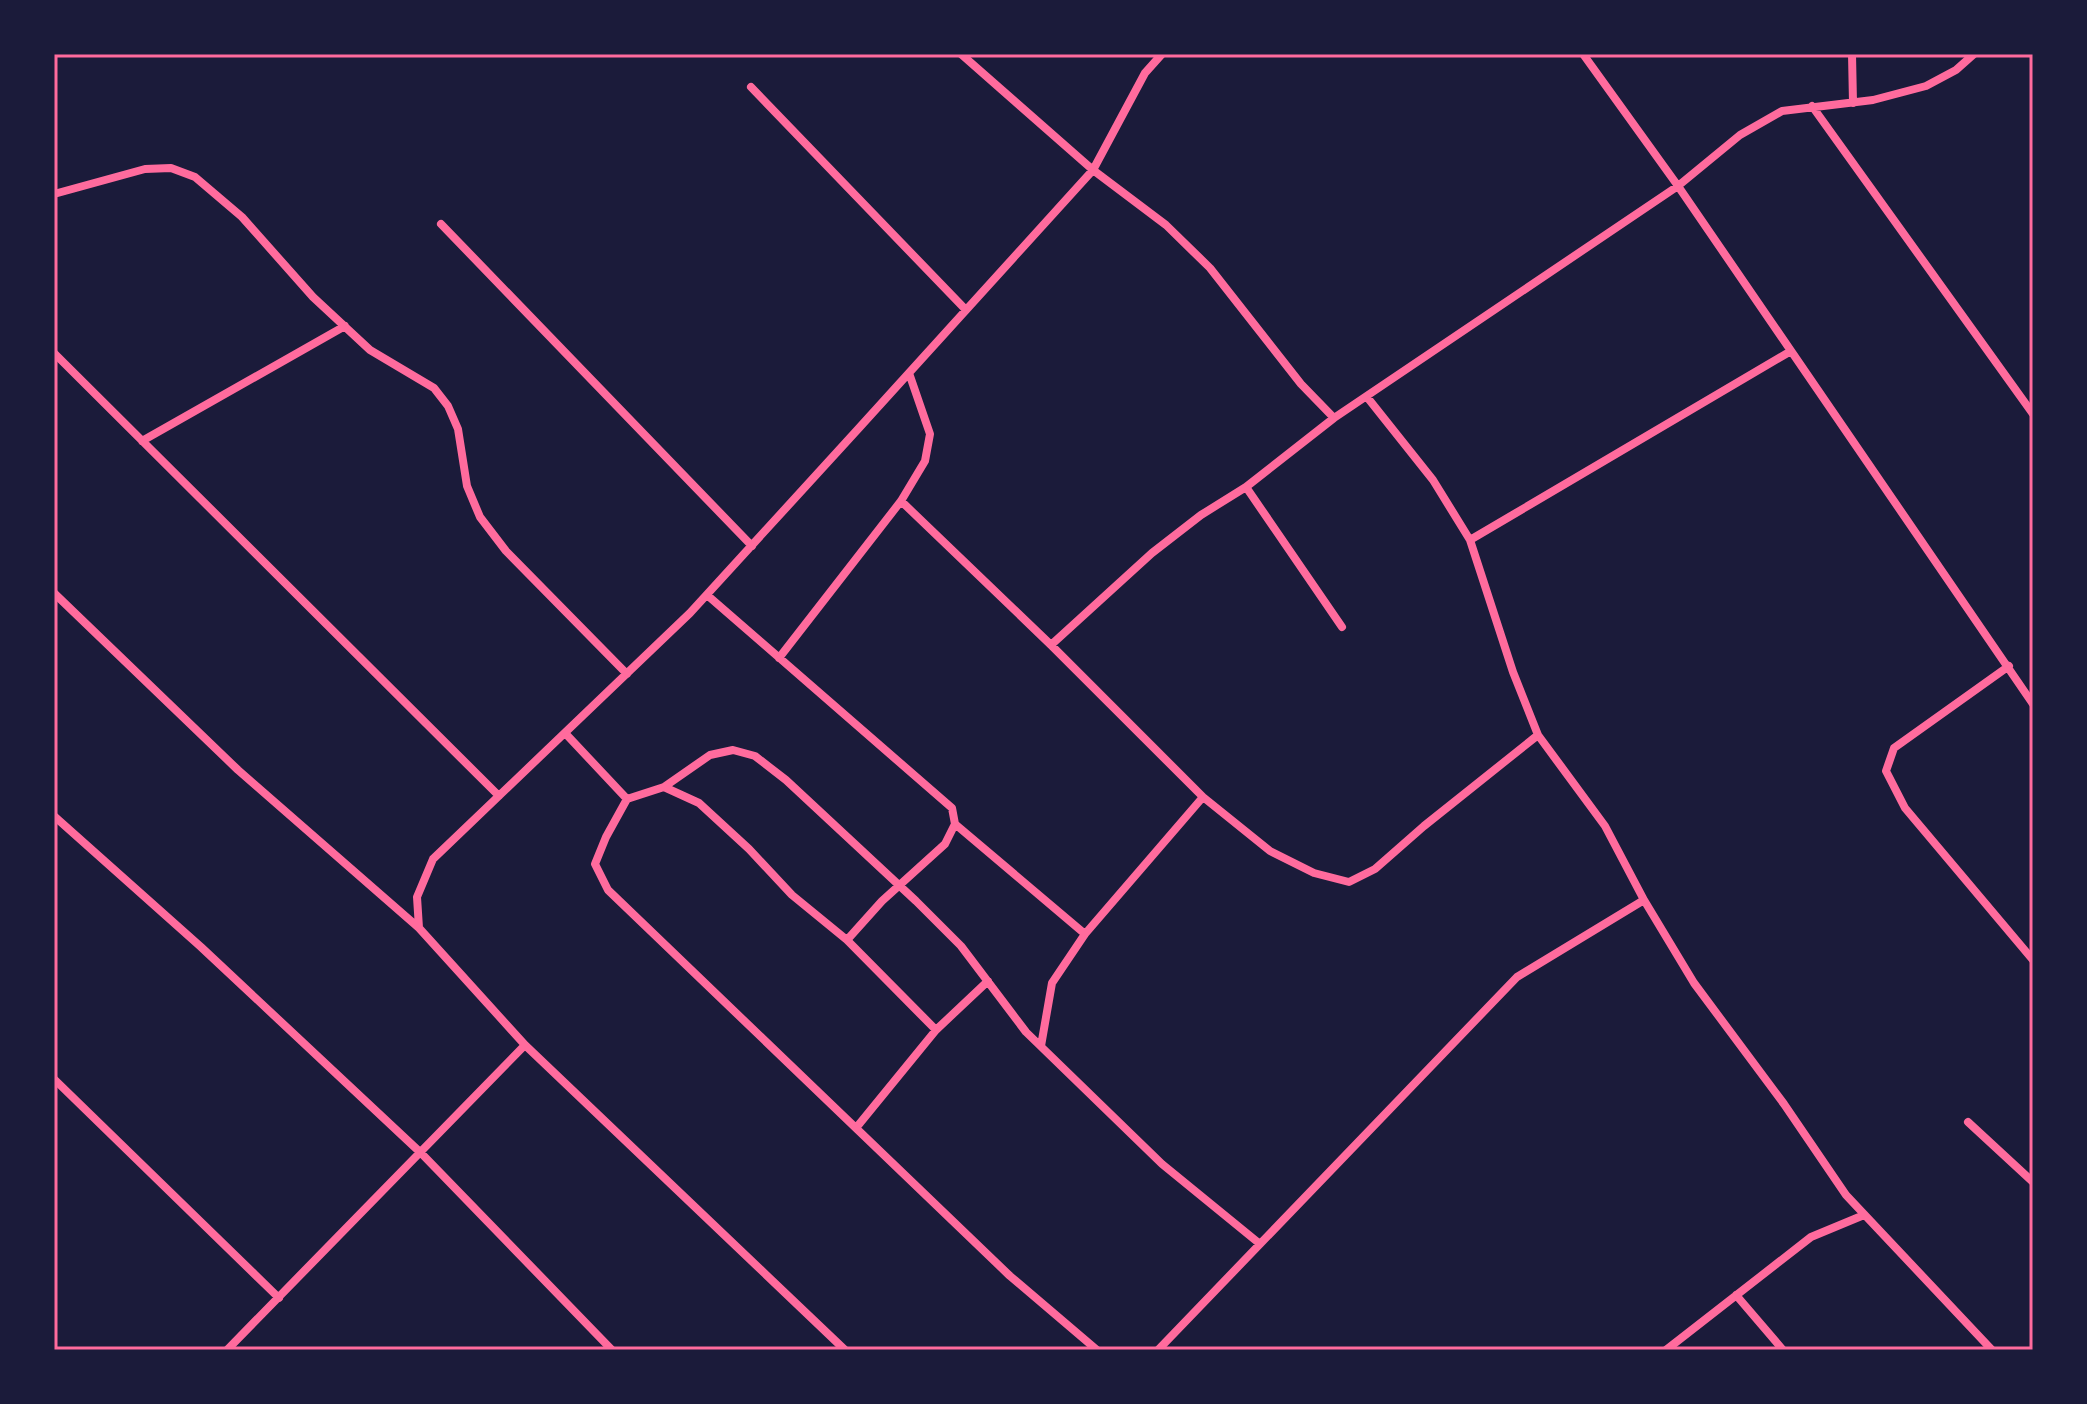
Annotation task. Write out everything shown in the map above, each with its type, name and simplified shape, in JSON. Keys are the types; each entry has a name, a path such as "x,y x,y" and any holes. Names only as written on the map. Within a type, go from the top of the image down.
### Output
{"street":[{"path":"961,54 1093,170 1166,225 1210,268 1301,384 1334,418"},
{"path":"419,928 417,897 433,859 707,595 1093,170 1145,73 1162,54"},
{"path":"1583,54 1678,186 2033,704"},
{"path":"1852,54 1853,103"},
{"path":"1051,645 1152,553 1201,515 1246,487 1334,418 1678,186 1740,135 1782,111 1873,100 1926,86 1956,70 1974,54"},
{"path":"751,87 966,310"},
{"path":"1812,106 2033,414"},
{"path":"54,194 145,169 171,168 195,177 242,217 313,297 370,350 434,388 448,406 458,429 467,486 480,517 506,551 627,674"},
{"path":"441,224 752,546"},
{"path":"142,441 345,326"},
{"path":"1470,540 1791,351"},
{"path":"54,353 499,796"},
{"path":"779,658 901,501 925,461 930,434 909,373"},
{"path":"1367,397 1433,480 1470,540 1513,672 1538,735 1605,826 1644,900 1694,983 1784,1104 1846,1195 1992,1350"},
{"path":"1246,487 1342,627"},
{"path":"901,501 1203,797 1270,851 1314,873 1349,882 1375,869 1538,735"},
{"path":"54,593 238,770 419,928 525,1045 845,1350"},
{"path":"707,595 952,808 955,824 945,844 882,901 847,940"},
{"path":"2009,666 1894,748 1886,771 1905,808 2033,960"},
{"path":"565,733 627,799"},
{"path":"1097,1350 1010,1276 608,890 595,864 627,799 664,787 710,755 733,750 755,756 786,780 961,946 1026,1032 1162,1164 1260,1244"},
{"path":"664,787 699,803 749,849 792,895 847,940 936,1030"},
{"path":"1041,1046 1052,983 1085,934 1203,797"},
{"path":"54,816 201,947 422,1154 612,1350"},
{"path":"955,824 1085,934"},
{"path":"1158,1350 1517,977 1644,900"},
{"path":"856,1128 936,1030 988,981"},
{"path":"227,1350 422,1154 525,1045"},
{"path":"54,1079 279,1298"},
{"path":"1968,1122 2033,1182"},
{"path":"1666,1350 1811,1237 1864,1215"},
{"path":"1736,1295 1783,1350"}]}
